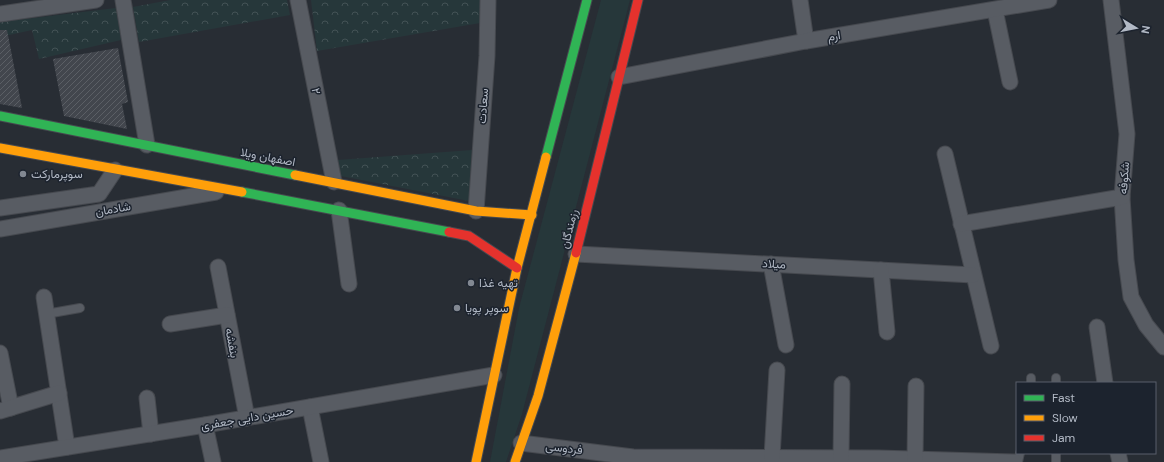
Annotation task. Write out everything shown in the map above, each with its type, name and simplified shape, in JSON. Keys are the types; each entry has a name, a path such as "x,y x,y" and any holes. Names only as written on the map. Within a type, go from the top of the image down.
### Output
{"street":[{"path":"0,14 96,0"},
{"path":"123,0 147,144"},
{"name":"۲","path":"298,0 334,182"},
{"name":"سعادت","path":"476,211 487,56 488,0"},
{"path":"476,462 517,268 587,0"},
{"name":"رزمندگان","path":"515,462 538,396 576,254 638,0"},
{"path":"800,0 806,41"},
{"name":"ارم","path":"619,77 806,41 1004,6 1049,0"},
{"name":"شکوفه","path":"1111,0 1127,134 1122,197 1126,260 1131,298 1146,325 1164,347"},
{"path":"1004,6 1010,82"},
{"name":"اصفهان ویلا","path":"0,116 147,144 476,211 532,215"},
{"path":"0,148 339,210 468,236 517,268"},
{"path":"945,154 991,346"},
{"name":"شادمان","path":"0,208 99,194 115,170"},
{"name":"شادمان","path":"0,229 226,190"},
{"path":"961,224 1122,197"},
{"path":"339,210 349,284"},
{"name":"میلاد","path":"576,254 973,275"},
{"path":"770,264 786,345"},
{"name":"بنفشه","path":"218,267 247,418"},
{"path":"880,270 887,332"},
{"path":"44,298 67,447"},
{"path":"170,324 227,315"},
{"path":"1097,327 1105,382"},
{"path":"0,353 5,409 58,393"},
{"path":"772,457 777,370"},
{"name":"حسین دایی جعفری","path":"0,458 25,458 67,447 247,418 494,375"},
{"path":"841,458 842,384"},
{"path":"915,459 916,386"},
{"path":"147,398 151,434"},
{"path":"310,407 321,462"},
{"path":"205,425 213,462"},
{"name":"فردوسی","path":"521,443 633,457 772,457 1014,462"}],"lane":[{"path":"46,314 80,308"}],"green space":[{"path":"170,0 287,0 290,15 139,42 133,7"},
{"path":"311,0 480,0 480,23 317,51"},
{"path":"601,0 630,0 522,414 506,462 490,462 519,308"},
{"path":"116,8 121,40 39,59 32,30 0,37 0,22"},
{"path":"472,150 469,201 341,176 338,160"}],"building":[{"path":"0,30 7,30 22,108 0,104"},
{"path":"118,48 128,102 122,104 127,129 64,116 53,59"}],"traffic: fast":[{"path":"546,157 587,0"},
{"path":"0,116 295,175"},
{"path":"242,192 449,232"}],"traffic: slow":[{"path":"0,148 242,192"},
{"path":"476,462 517,268 546,157"},
{"path":"295,175 476,211 532,215"},
{"path":"515,462 538,396 576,253"}],"traffic: jam":[{"path":"576,253 638,0"},
{"path":"449,232 469,236 517,268"}],"place":[{"name":"سوپرمارکت","path":"23,174"},
{"name":"تهیه غذا","path":"471,283"},
{"name":"سوپر پویا","path":"457,308"}]}
